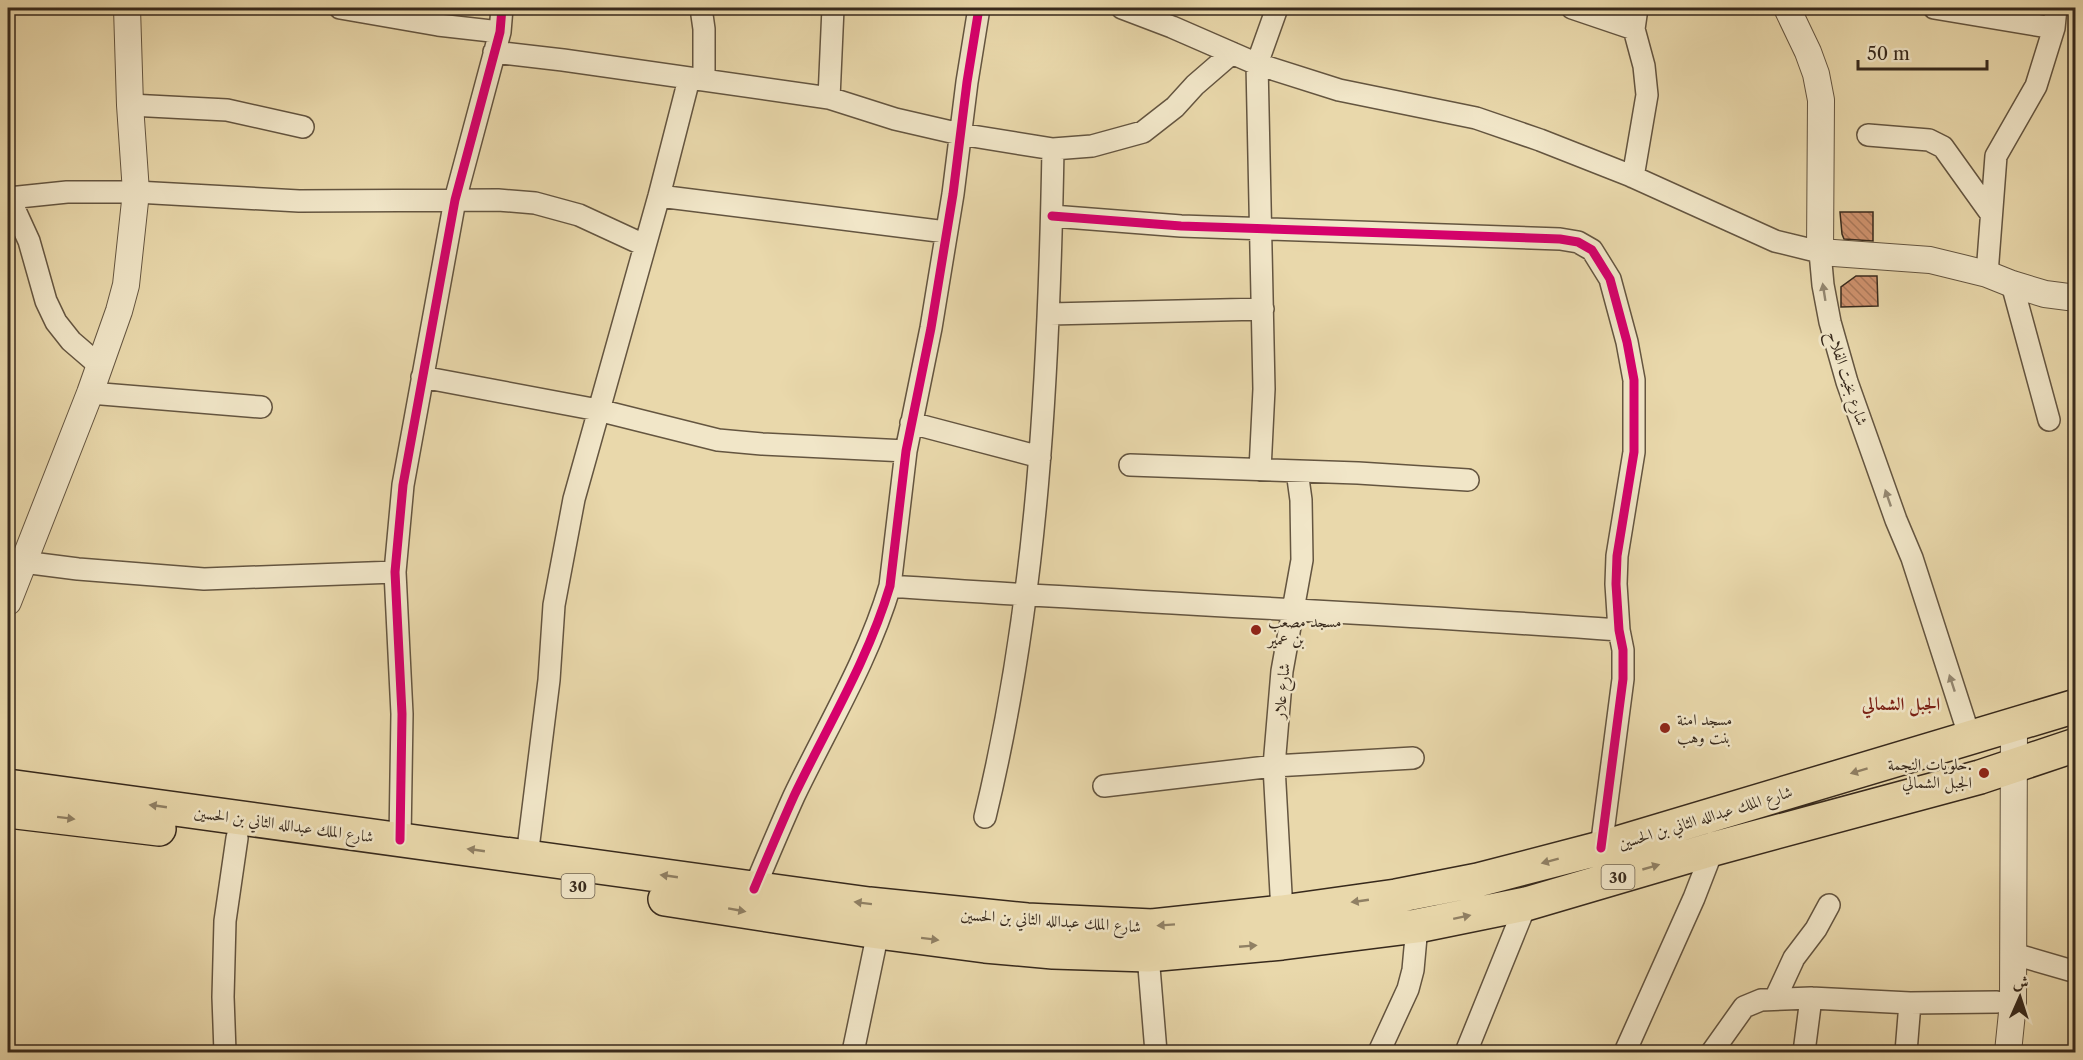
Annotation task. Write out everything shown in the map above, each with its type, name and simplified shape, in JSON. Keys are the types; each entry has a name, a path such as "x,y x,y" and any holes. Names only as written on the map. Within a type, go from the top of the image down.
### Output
{"main road":[{"name":"شارع الملك عبدالله الثاني بن الحسين","path":"703,893 754,889 969,915 1130,926 1181,924 1282,912 1396,896 1478,880 1601,848 2076,706"},
{"name":"شارع الملك عبدالله الثاني بن الحسين","path":"8,811 637,883 703,893 878,933 1019,949 1148,955 1417,926 1526,904 1713,849 1980,777 2076,745"},
{"name":"شارع الملك عبدالله الثاني بن الحسين","path":"8,786 527,857 637,883"}],"street":[{"path":"8,602 90,393 126,285 136,192 127,8"},
{"path":"340,8 438,25 497,42 696,79 829,98 895,119 960,134 1053,150 1092,146 1143,132 1175,107 1195,85 1232,53"},
{"path":"400,840 402,714 395,572 403,485 455,200 497,42 502,8"},
{"path":"527,857 549,680 554,605 574,500 644,245 696,79 704,30 701,8"},
{"path":"829,98 833,8"},
{"path":"754,889 794,796 846,691 883,608 890,586 906,451 931,328 953,194 976,19 980,8"},
{"path":"1122,8 1257,64 1339,90 1476,118 1540,140 1634,177 1775,241 1820,252 1930,260 1987,274 2046,294 2076,298"},
{"path":"1260,470 1264,389 1257,64 1277,8"},
{"path":"1572,8 1634,29"},
{"path":"1634,177 1647,94 1644,66 1634,29 1637,8"},
{"name":"شارع بخيت الفلاح","path":"1786,8 1808,52 1816,74 1821,100 1820,252 1823,285 1830,322 1847,382 1912,558 1994,731"},
{"path":"1935,8 2055,18 2036,86 1996,156 1987,274"},
{"path":"130,105 227,110 303,127"},
{"path":"1868,135 1929,140 1943,147 1991,214"},
{"path":"985,817 1002,747 1014,678 1040,457 1050,314 1053,150"},
{"path":"100,366 71,341 56,322 46,301 29,240 8,196 68,192 136,192 299,201 498,200 536,203 579,215 644,245"},
{"path":"659,196 946,232"},
{"path":"1052,216 1181,226 1560,239 1578,242 1592,250 1610,279 1627,342 1634,380 1634,452 1617,556 1616,584 1619,630 1623,650 1623,679 1601,848"},
{"path":"2012,284 2049,420"},
{"path":"1050,314 1263,309"},
{"path":"422,377 598,410 695,435 740,442 906,451"},
{"path":"90,393 261,407"},
{"path":"911,423 1040,457"},
{"path":"1130,465 1468,480"},
{"name":"شارع علار","path":"1282,912 1274,766 1282,671 1302,560 1301,500 1297,471"},
{"path":"23,561 78,569 204,579 395,572"},
{"path":"890,586 1293,611 1464,618 1619,630"},
{"path":"1994,731 2007,767 2014,954 2013,1003 2006,1053"},
{"path":"1104,786 1274,766 1413,758"},
{"path":"2006,1053 1997,1002 2007,767"},
{"path":"225,1053 223,997 225,921 237,838"},
{"path":"1625,1053 1694,898 1713,849"},
{"path":"1466,1053 1526,904"},
{"path":"1774,999 1794,958 1816,930 1828,904"},
{"path":"1379,1053 1408,989 1413,970 1417,926"},
{"path":"853,1053 878,933"},
{"path":"2014,954 2076,972"},
{"path":"1148,955 1156,1053"},
{"path":"1712,1053 1744,1008 1761,1000 1811,998 1910,1003 1997,1002"},
{"path":"1804,1053 1811,998"},
{"path":"1906,1053 1910,1003"}],"building":[{"path":"1840,212 1873,212 1873,241 1844,239"},
{"path":"1856,276 1877,276 1878,306 1841,307 1841,287"}],"cycle path":[{"path":"400,840 402,714 395,572 403,485 455,200 500,32 502,8"},
{"path":"754,889 794,796 859,667 890,586 906,451 931,328 953,194 979,8"},
{"path":"1052,216 1181,226 1560,239 1578,242 1592,250 1610,279 1627,342 1634,380 1634,452 1617,556 1616,584 1619,630 1623,650 1623,679 1601,848"}],"place":[{"name":"مسجد مصعب بن عمير","path":"1256,630"},
{"name":"مسجد امنة بنت وهب","path":"1665,728"},
{"name":"حلويات النجمة. الجبل الشمالي","path":"1984,773"}],"district":[{"name":"الجبل الشمالي","path":"1901,704"}]}
